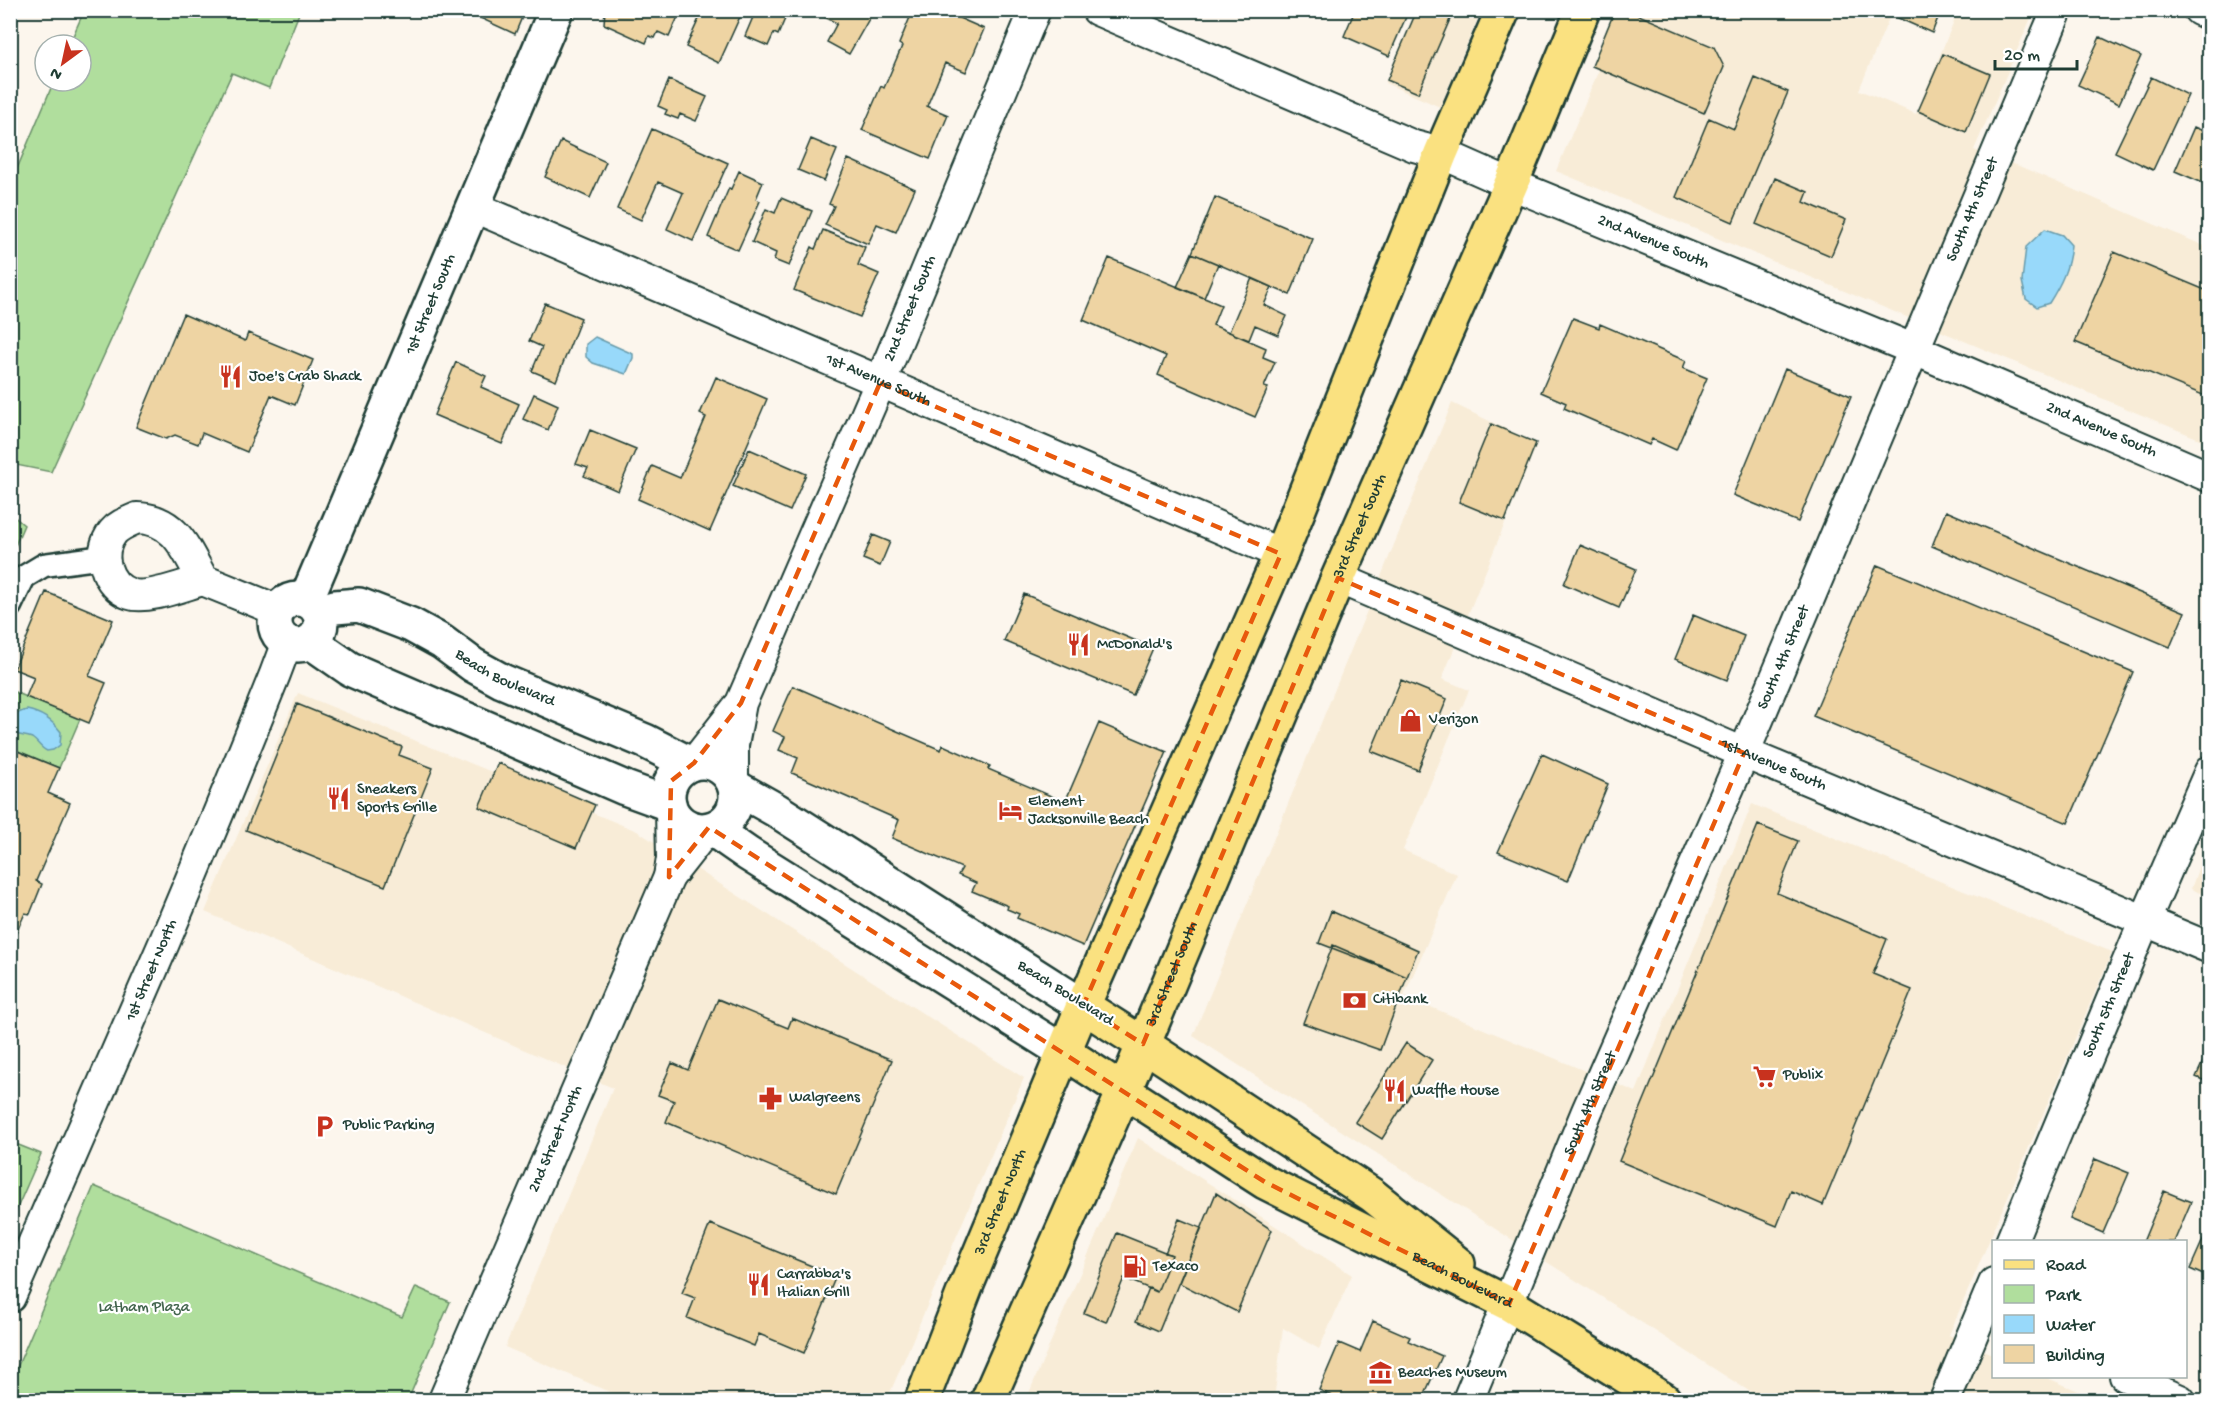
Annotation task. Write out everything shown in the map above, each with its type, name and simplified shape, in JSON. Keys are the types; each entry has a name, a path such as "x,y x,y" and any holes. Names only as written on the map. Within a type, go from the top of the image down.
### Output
{"main road":[{"path":"1083,1006 1281,554 1441,153 1503,10"},
{"name":"3rd Street South","path":"1143,1044 1338,578 1512,184 1584,10"},
{"name":"Beach Boulevard","path":"1083,1006 1372,1195 1509,1304"},
{"name":"3rd Street North","path":"922,1401 965,1289 1083,1006"},
{"path":"993,1399 1143,1044"},
{"name":"Beach Boulevard","path":"1064,1052 1265,1182 1509,1304"},
{"path":"1509,1304 1665,1401"}],"street":[{"name":"1st Street South","path":"300,621 556,10"},
{"name":"2nd Street South","path":"741,703 880,383 1035,10"},
{"name":"2nd Avenue South","path":"1097,10 1404,142 1441,153 1915,350 2210,477"},
{"name":"South 4th Street","path":"1468,1401 1587,1111 1744,753 2057,10"},
{"path":"2199,10 2210,15"},
{"name":"1st Avenue South","path":"474,207 1281,554"},
{"path":"203,580 155,595 143,597 131,595 111,580 104,557 106,544 113,532 124,523 137,518 150,518 164,523 174,532 203,580 300,621 350,669 670,807 684,825 693,829 709,830"},
{"path":"10,606 24,577 44,565 104,557"},
{"name":"1st Avenue South","path":"1338,578 1744,753 2210,948"},
{"name":"Beach Boulevard","path":"300,621 335,606 359,605 411,625 502,681 645,741 692,764"},
{"name":"1st Street North","path":"10,1297 300,621"},
{"path":"692,764 741,703"},
{"path":"669,877 709,830 727,820 736,804 733,745 741,703"},
{"path":"669,877 672,858 668,790 676,773 692,764 704,762 722,768 734,784"},
{"name":"South 5th Street","path":"2012,1240 2145,920 2210,771"},
{"name":"Beach Boulevard","path":"734,784 1083,1006"},
{"name":"Beach Boulevard","path":"709,830 1064,1052"},
{"name":"2nd Street North","path":"444,1401 669,877"},
{"path":"1945,1401 1987,1316 1992,1292"},
{"path":"2127,1378 2180,1401"}],"highlighted area":[{"path":"880,383 1281,554 1083,1006 1143,1044 1338,578 1744,753 1509,1304 1265,1182 709,827 669,877 671,781 694,763 741,703"}],"shaded area":[{"path":"1416,11 1481,11 1440,107 1385,83"},
{"path":"1624,11 1892,11 1859,90 1916,114 1958,11 2034,11 1974,150 2019,166 2209,248 2209,443 1556,171"},
{"path":"1452,403 1537,444 1442,679 1469,690 1403,850 1457,874 1404,996 1636,1092 1752,804 2112,952 1949,1335 1992,1354 1992,1378 2047,1378 2100,1400 1763,1400 1193,1036"},
{"path":"298,693 637,831 1024,1078 887,1400 628,1400 505,1347 613,1088 205,912"},
{"path":"2209,838 2210,897 2191,889"},
{"path":"1138,1138 1352,1275 1319,1349 1283,1328 1274,1400 1026,1400"}],"green space":[{"path":"84,11 300,11 269,88 232,73 51,472 11,464 11,183 49,93 93,93 93,33 74,33"},
{"path":"11,514 24,525 11,555"},
{"path":"10,690 80,719 59,768 11,748"},
{"path":"11,1142 41,1154 11,1222"},
{"name":"Latham Plaza","path":"94,1186 402,1317 416,1287 450,1302 408,1400 25,1400 11,1394 11,1382"}],"water":[{"path":"2045,229 2062,235 2071,245 2064,276 2057,289 2049,303 2037,307 2026,299 2022,281 2026,247"},
{"path":"595,337 633,354 626,374 593,363 586,357 586,344"},
{"path":"27,710 42,715 54,724 61,732 60,745 47,751 32,738 14,732 11,723 14,717"}],"building":[{"path":"468,10 525,10 515,34 467,12"},
{"path":"605,10 681,10 669,37 658,32 655,38 649,36 646,43 604,24"},
{"path":"703,10 743,10 719,63 686,47"},
{"path":"756,10 780,10 787,14 778,35 774,33 768,46 745,36"},
{"path":"825,10 874,10 849,54 827,42 837,23 822,16"},
{"path":"913,10 941,10 984,29 966,72 945,63 927,106 948,115 930,159 862,130 881,86 884,88 902,46 899,44"},
{"path":"1355,10 1409,10 1389,56 1344,36"},
{"path":"1417,10 1454,10 1418,93 1387,80"},
{"path":"1615,10 1627,10 1714,47 1724,67 1704,113 1592,66"},
{"path":"1899,10 1941,10 1932,33 1896,17"},
{"path":"2100,37 2141,56 2119,104 2078,85"},
{"path":"1943,54 1990,74 1966,132 1918,111"},
{"path":"2151,77 2188,95 2153,170 2115,152"},
{"path":"1755,78 1788,92 1733,222 1676,197 1709,118 1734,129"},
{"path":"669,80 707,97 696,121 680,114 678,119 665,114 667,110 658,106"},
{"path":"2194,127 2210,134 2210,186 2175,171"},
{"path":"652,129 728,163 693,241 667,229 683,193 658,182 641,220 617,209"},
{"path":"811,139 837,150 824,181 798,170"},
{"path":"561,141 606,162 590,198 545,177"},
{"path":"848,159 915,189 896,232 877,224 868,244 825,225 834,206 829,204"},
{"path":"739,171 763,182 756,199 760,201 738,250 708,237 729,188 731,189"},
{"path":"1775,178 1808,192 1804,202 1846,220 1831,256 1756,224"},
{"path":"1215,197 1313,239 1290,295 1192,253"},
{"path":"781,198 812,211 789,266 774,260 776,253 752,242 766,209 775,213"},
{"path":"823,230 865,247 858,265 879,274 860,317 794,290 812,247 815,249"},
{"path":"2114,252 2210,292 2210,398 2075,342"},
{"path":"1192,253 1218,264 1204,298 1177,287"},
{"path":"1109,258 1221,305 1213,325 1266,348 1263,357 1275,362 1264,387 1268,388 1255,417 1158,375 1166,356 1083,320"},
{"path":"1252,278 1272,287 1264,305 1287,316 1278,335 1255,325 1249,340 1229,332"},
{"path":"545,303 581,318 556,381 532,371 542,347 529,341"},
{"name":"Joe's Crab Shack","path":"183,314 245,341 248,333 313,360 295,405 271,395 247,452 202,433 198,444 175,435 166,439 136,427"},
{"path":"1573,318 1599,328 1600,324 1686,361 1683,368 1707,378 1676,450 1652,439 1649,445 1564,408 1566,403 1541,392"},
{"path":"456,362 486,376 481,387 519,404 502,444 434,415"},
{"path":"1785,369 1851,396 1798,522 1733,495"},
{"path":"716,377 767,399 710,531 638,499 652,466 680,478 706,417 700,414"},
{"path":"534,394 558,405 548,430 523,419"},
{"path":"1491,424 1536,443 1505,521 1459,502"},
{"path":"590,430 636,449 618,491 584,476 588,468 576,464"},
{"path":"749,449 806,474 790,511 733,486"},
{"path":"1946,511 2185,612 2170,647 1932,546"},
{"path":"873,535 890,542 880,566 863,559"},
{"path":"1580,545 1636,569 1619,608 1564,584"},
{"path":"1877,565 2133,672 2068,823 1813,716"},
{"path":"46,592 113,620 89,676 106,683 89,723 26,697 34,677 14,669"},
{"name":"McDonald's","path":"1024,594 1153,648 1133,695 1004,641"},
{"path":"1693,615 1744,636 1727,680 1675,659"},
{"path":"1401,680 1447,699 1418,770 1371,751"},
{"name":"Element Jacksonville Beach","path":"793,686 941,750 943,745 990,766 988,769 1065,802 1099,723 1167,752 1083,946 1017,918 1019,914 1007,909 1008,906 972,891 976,883 958,875 962,868 892,838 899,820 792,773 798,758 779,750 785,737 773,731"},
{"name":"Sneakers Sports Grille","path":"297,704 402,747 399,755 433,768 385,886 246,830"},
{"path":"10,748 59,768 48,793 70,803 36,881 42,884 30,914 25,913 10,947"},
{"path":"1542,754 1608,784 1568,881 1498,852"},
{"path":"498,763 595,805 576,848 479,807"},
{"name":"Publix","path":"1758,825 1798,841 1777,893 1887,939 1873,974 1912,990 1823,1205 1791,1191 1777,1226 1619,1161"},
{"path":"1331,911 1418,950 1407,977 1319,943"},
{"name":"Citibank","path":"1333,945 1407,977 1380,1050 1303,1023"},
{"name":"Walgreens","path":"718,999 788,1028 792,1018 892,1060 836,1194 666,1122 674,1101 658,1095 672,1063 688,1070"},
{"name":"Waffle House","path":"1406,1043 1432,1060 1382,1139 1355,1122"},
{"path":"2210,1046 2210,1083 2196,1077"},
{"path":"2095,1159 2129,1173 2103,1233 2070,1219"},
{"path":"2164,1191 2191,1202 2175,1240 2144,1240"},
{"path":"1216,1193 1272,1230 1237,1312 1179,1283"},
{"path":"1179,1219 1201,1228 1159,1331 1136,1321 1149,1288 1157,1292 1172,1255 1165,1253"},
{"name":"Carrabba's Italian Grill","path":"710,1224 836,1276 804,1353 759,1334 754,1346 687,1318 695,1298 682,1293"},
{"path":"2210,1224 2210,1278 2190,1269"},
{"name":"Texaco","path":"1117,1233 1172,1255 1157,1292 1124,1278 1106,1322 1084,1313"},
{"name":"Beaches Museum","path":"1373,1321 1410,1337 1408,1341 1442,1356 1422,1400 1332,1400 1334,1397 1319,1390 1339,1343 1360,1352"}],"place":[{"name":"Joe's Crab Shack","path":"231,377"},
{"name":"McDonald's","path":"1079,645"},
{"name":"Verizon","path":"1411,720"},
{"name":"Sneakers Sports Grille","path":"339,799"},
{"name":"Element Jacksonville Beach","path":"1010,811"},
{"name":"Citibank","path":"1355,1000"},
{"name":"Publix","path":"1765,1076"},
{"name":"Waffle House","path":"1394,1091"},
{"name":"Walgreens","path":"771,1098"},
{"name":"Public Parking","path":"325,1126"},
{"name":"Texaco","path":"1135,1267"},
{"name":"Carrabba's Italian Grill","path":"759,1284"},
{"name":"Beaches Museum","path":"1380,1373"}]}
